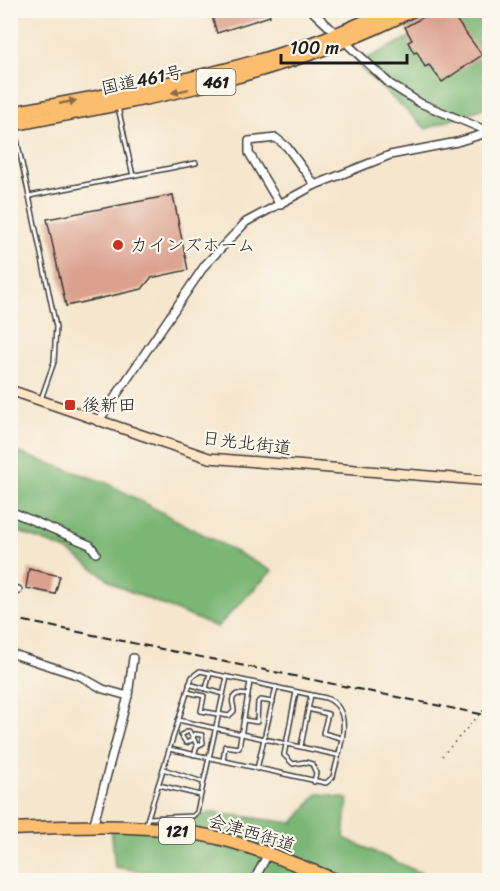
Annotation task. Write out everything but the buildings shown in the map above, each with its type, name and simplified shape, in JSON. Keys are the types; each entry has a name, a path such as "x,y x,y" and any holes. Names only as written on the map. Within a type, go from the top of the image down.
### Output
{"highway":[{"name":"国道461号","path":"12,121 236,67 342,38 389,10"},
{"name":"国道461号","path":"12,121 117,104 240,76 413,10"},
{"name":"会津西街道","path":"10,829 146,823 201,835 268,854 309,876 336,880"}],"street":[{"path":"311,10 390,84 420,103 489,132"},
{"path":"98,422 205,265 246,222 315,185 390,155 457,142 489,132"},
{"path":"280,205 249,153 249,141 276,138 287,147 315,185"},
{"name":"日光北街道","path":"10,390 98,422 209,458 489,481"},
{"path":"10,512 90,545 96,553"},
{"path":"10,653 80,676 103,689 128,696"},
{"path":"93,827 128,696 134,658"},
{"path":"254,880 268,854"}],"lane":[{"path":"117,104 133,176"},
{"path":"12,121 56,327 54,362 40,401"},
{"path":"29,196 195,163"},
{"path":"169,749 194,755 209,758 223,761 314,782 326,783 333,777 345,719 333,701 276,687 200,671 192,677 189,684 146,823 193,816 197,812 200,795 209,758 216,728 227,677"},
{"path":"206,689 210,673"},
{"path":"223,761 225,746 239,748 250,682"},
{"path":"189,684 223,694"},
{"path":"257,769 276,687"},
{"path":"187,692 204,696 201,711 218,716 234,714 234,697 237,694 248,695"},
{"path":"296,692 285,743 285,759 293,764 305,762 312,764 316,773 314,782"},
{"path":"301,746 311,695"},
{"path":"244,720 257,722 260,700 273,702"},
{"path":"308,709 328,714 323,733 341,738"},
{"path":"178,720 337,754"},
{"path":"190,722 188,731 197,746"},
{"path":"188,731 183,733 181,740 188,744 198,734 204,738 203,743 197,746 194,755"},
{"path":"163,769 203,782"},
{"path":"158,784 200,795"}],"path":[{"path":"442,756 489,703"}],"green space":[{"path":"451,11 489,11 489,106 426,129 356,64 418,33"},
{"path":"10,450 107,483 272,571 217,627 119,587 67,550 11,529"},
{"path":"318,793 348,799 344,838 436,880 201,880 115,867 111,828 172,830 209,812 293,823"}],"railway":[{"path":"10,618 490,716"}],"place":[{"name":"カインズホーム","path":"118,245"},
{"name":"後新田","path":"70,405"}]}
